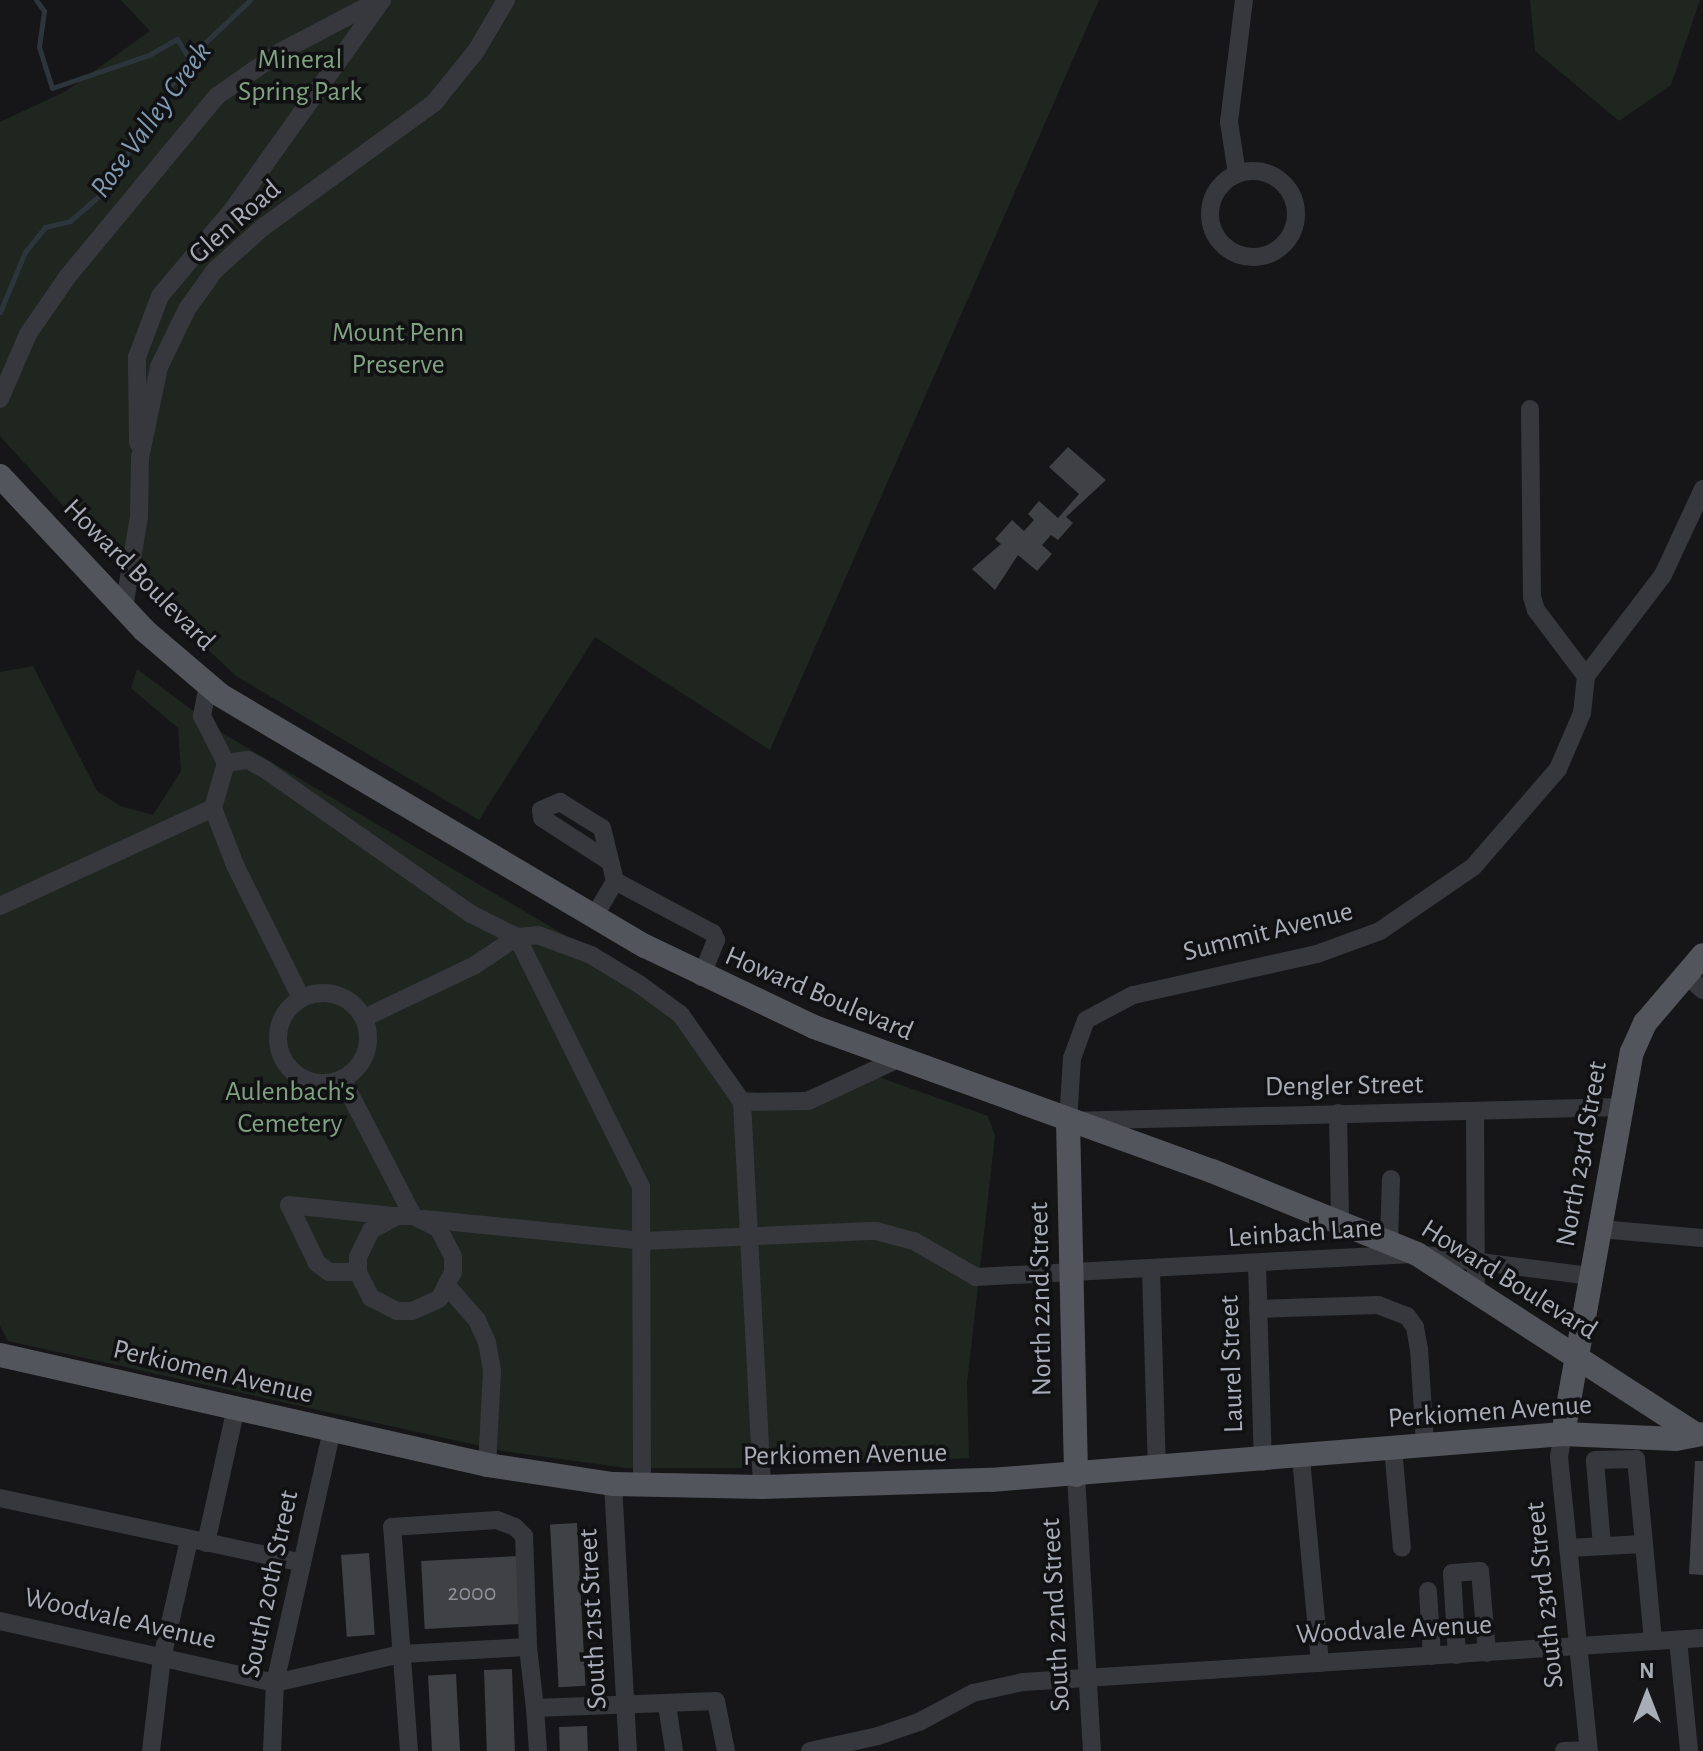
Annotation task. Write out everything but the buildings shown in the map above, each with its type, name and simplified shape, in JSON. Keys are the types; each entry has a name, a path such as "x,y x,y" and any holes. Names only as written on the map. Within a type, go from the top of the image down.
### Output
{"main road":[{"name":"Howard Boulevard","path":"0,476 124,608 208,685 594,917 701,977 896,1060 1340,1221 1417,1254 1699,1434"},
{"name":"North 23rd Street","path":"1563,1434 1632,1052 1645,1023 1694,982 1703,955"},
{"name":"North 22nd Street","path":"1068,1121 1069,1273 1076,1475"},
{"name":"Perkiomen Avenue","path":"2,1352 487,1465 613,1484 762,1487 1076,1475 1263,1462 1563,1434 1676,1439 1699,1434"}],"street":[{"path":"0,399 28,334 68,276 217,96 280,52 381,0"},
{"path":"140,458 134,412 137,357 160,296 294,127 381,0"},
{"name":"Glen Road","path":"124,608 139,516 140,458 159,367 187,309 215,270 262,228 434,103 476,51 506,0"},
{"path":"1237,174 1229,122 1244,0"},
{"path":"1265,173 1289,189 1295,202 1297,216 1286,243 1262,257 1234,253 1214,234 1211,206 1225,182 1237,174 1265,173"},
{"path":"1530,409 1532,597 1586,676 1648,600 1703,489"},
{"name":"Summit Avenue","path":"1068,1121 1072,1058 1086,1020 1145,991 1360,940 1415,911 1473,867 1515,824 1571,748 1586,676"},
{"path":"208,685 202,716 226,763 213,808 235,865 301,998"},
{"path":"226,763 248,760 266,770 471,914 517,937 634,1169 644,1211 642,1485"},
{"path":"0,906 213,808"},
{"path":"607,860 615,881 713,933 716,940 701,977"},
{"path":"594,917 615,881"},
{"path":"364,1018 475,965 517,937 538,935 591,955 639,984 681,1015 742,1102 762,1487"},
{"path":"330,992 356,1006 364,1018 368,1046 363,1060 342,1079 328,1083 300,1077 281,1055 282,1016 301,998 330,992"},
{"path":"742,1102 808,1101 896,1060"},
{"path":"342,1079 411,1217"},
{"name":"Dengler Street","path":"1068,1121 1620,1107"},
{"path":"1475,1111 1476,1291"},
{"path":"1338,1113 1340,1221"},
{"path":"1389,1242 1391,1179"},
{"name":"Leinbach Lane","path":"358,1272 329,1272 317,1263 289,1205 643,1241 876,1231 914,1241 976,1277 1417,1254 1476,1259 1590,1276"},
{"path":"411,1217 438,1228 451,1248 453,1272 448,1287 426,1307 397,1311 371,1298 358,1272 358,1257 371,1230 411,1217"},
{"path":"1600,1229 1703,1238"},
{"name":"Laurel Street","path":"1257,1264 1263,1462"},
{"path":"1151,1270 1157,1468"},
{"path":"448,1287 477,1320 487,1342 492,1371 487,1465"},
{"path":"1258,1309 1378,1305 1407,1316 1415,1327 1419,1349 1425,1445"},
{"path":"151,1751 162,1658 236,1408"},
{"name":"South 20th Street","path":"272,1751 275,1683 332,1430"},
{"name":"South 23rd Street","path":"1563,1434 1559,1457 1589,1750"},
{"path":"1393,1448 1402,1548"},
{"path":"1301,1458 1320,1663"},
{"path":"1602,1546 1595,1460 1636,1459 1653,1641"},
{"name":"South 22nd Street","path":"1076,1475 1092,1751"},
{"name":"South 21st Street","path":"613,1484 628,1751"},
{"path":"0,1498 302,1563"},
{"path":"409,1751 392,1527 497,1520 524,1536 528,1647 538,1751"},
{"path":"1568,1548 1644,1544"},
{"path":"1457,1655 1452,1573 1480,1571 1487,1653"},
{"path":"1428,1591 1432,1656"},
{"name":"Woodvale Avenue","path":"0,1621 275,1683"},
{"name":"Woodvale Avenue","path":"810,1751 919,1722 997,1686 1703,1638"},
{"path":"1678,1640 1689,1751"},
{"path":"275,1683 401,1654 528,1647"},
{"path":"535,1708 626,1707 716,1701 726,1751"},
{"path":"667,1705 674,1751"},
{"path":"1564,1751 1589,1750"}],"green space":[{"name":"Mount Penn Preserve","path":"121,0 1099,0 770,750 595,637 479,820 236,676 106,553 0,436 0,122 66,91 150,31"},
{"path":"1530,0 1700,0 1671,85 1619,121 1535,51"},
{"name":"Aulenbach's Cemetery","path":"33,666 97,791 120,806 153,815 181,771 178,728 131,688 137,669 224,734 685,1006 746,1091 793,1097 856,1069 988,1116 995,1136 967,1383 969,1458 750,1468 626,1468 503,1451 8,1341 0,1326 0,672"}],"waterway":[{"path":"36,0 44,11 39,47 52,88 149,55 177,39 189,58"},
{"name":"Rose Valley Creek","path":"0,312 25,252 45,227 70,221 100,195 189,58 250,0"}],"park label":[{"name":"Mineral Spring Park","path":"300,76"}]}
